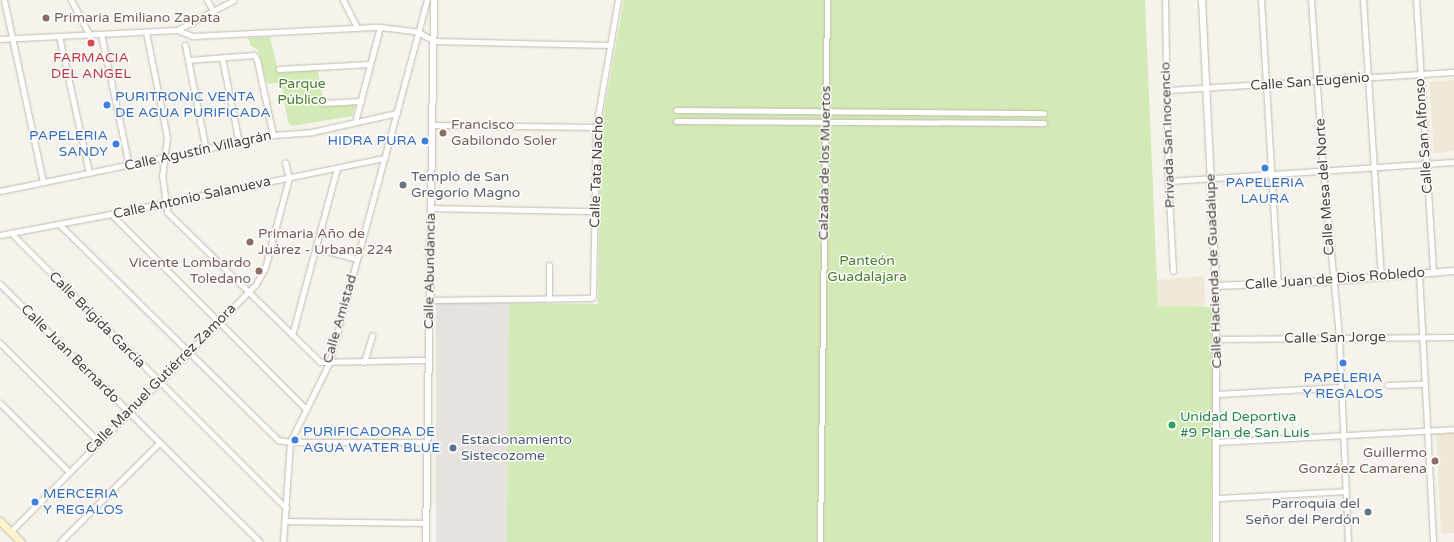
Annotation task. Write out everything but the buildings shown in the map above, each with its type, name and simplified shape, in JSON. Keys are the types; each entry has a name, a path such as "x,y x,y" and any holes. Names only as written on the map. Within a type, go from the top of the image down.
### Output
{"main road":[{"path":"0,521 21,542"}],"street":[{"path":"4,0 43,182"},
{"path":"71,0 90,35"},
{"path":"207,0 213,12"},
{"path":"0,39 177,30 234,0"},
{"path":"343,0 358,28"},
{"name":"Calle Amistad","path":"284,542 290,442 329,363 427,0"},
{"name":"Calle Abundancia","path":"426,542 434,0"},
{"name":"Calle Tata Nacho","path":"549,299 593,297 596,127 618,0"},
{"name":"Calzada de los Muertos","path":"820,542 827,0"},
{"name":"Privada San Inocencio","path":"1165,0 1168,181 1172,271"},
{"name":"Calle Hacienda de Guadalupe","path":"1202,0 1216,286 1216,542"},
{"path":"1261,0 1278,283"},
{"name":"Calle Mesa del Norte","path":"1311,0 1332,280 1339,337 1342,436 1348,542"},
{"path":"1363,0 1381,276"},
{"name":"Calle San Alfonso","path":"1416,0 1433,272"},
{"path":"177,30 193,36 380,27 418,32 434,41 610,45"},
{"path":"354,122 361,101 380,27"},
{"path":"146,32 167,137 162,175 167,212 249,291 292,335 323,363 429,360"},
{"path":"101,34 129,166"},
{"path":"59,36 89,173"},
{"path":"185,45 206,150"},
{"path":"188,60 254,55 257,60 273,135"},
{"path":"222,58 240,143"},
{"path":"279,69 370,64"},
{"name":"Calle San Eugenio","path":"1167,90 1207,89 1454,72"},
{"path":"324,103 361,101"},
{"path":"676,110 1044,113"},
{"name":"Calle Agustín Villagrán","path":"0,191 129,166 273,135 312,132 397,113"},
{"path":"676,121 1044,123"},
{"path":"432,125 596,127"},
{"name":"Calle Antonio Salanueva","path":"0,235 111,214 384,158"},
{"name":"Calle Manuel Gutiérrez Zamora","path":"10,532 256,284 265,268 289,178 285,162"},
{"path":"1168,181 1454,162"},
{"path":"292,335 338,168"},
{"path":"431,208 594,211"},
{"path":"111,214 306,409"},
{"path":"59,224 275,438 290,442 427,442"},
{"name":"Calle Brígida García","path":"11,232 286,508"},
{"path":"316,248 357,259"},
{"path":"430,300 549,299 549,265"},
{"name":"Calle Juan de Dios Robledo","path":"1216,286 1332,280 1454,271"},
{"path":"1419,273 1433,542"},
{"name":"Calle Juan Bernardo","path":"0,284 260,542"},
{"path":"364,362 372,335"},
{"name":"Calle San Jorge","path":"1217,339 1454,337"},
{"path":"0,343 99,442"},
{"path":"1388,385 1424,384"},
{"path":"1217,394 1341,387"},
{"path":"0,404 69,472"},
{"path":"1216,442 1454,429"},
{"path":"60,542 160,442"},
{"path":"1217,498 1346,491"},
{"path":"285,521 426,523"}],"shaded area":[{"path":"1454,80 1454,151 1434,153 1429,82"},
{"path":"1204,276 1205,307 1158,306 1157,280"},
{"path":"436,303 509,303 509,542 436,542"},
{"path":"1454,433 1454,533 1441,533 1436,434"}],"green space":[{"name":"Panteón Guadalajara","path":"624,0 1145,0 1158,306 1214,307 1211,542 507,542 509,303 598,304 601,128"},
{"name":"Parque Público","path":"270,37 278,70 317,68 324,104 356,102 352,116 292,126 288,122 281,82 267,84 258,50 251,46 248,38"}],"place":[{"name":"Primaria Emiliano Zapata","path":"46,18"},
{"name":"FARMACIA DEL ANGEL","path":"91,43"},
{"name":"PURITRONIC VENTA DE AGUA PURIFICADA","path":"107,105"},
{"name":"Francisco Gabilondo Soler","path":"443,133"},
{"name":"HIDRA PURA","path":"425,141"},
{"name":"PAPELERIA SANDY","path":"116,144"},
{"name":"PAPELERIA LAURA","path":"1265,168"},
{"name":"Templo de San Gregorio Magno","path":"403,185"},
{"name":"Primaria Año de Juárez - Urbana 224","path":"250,242"},
{"name":"Vicente Lombardo Toledano","path":"259,271"},
{"name":"PAPELERIA Y REGALOS","path":"1343,363"},
{"name":"Unidad Deportiva #9 Plan de San Luis","path":"1172,425"},
{"name":"PURIFICADORA DE AGUA WATER BLUE","path":"295,440"},
{"name":"Estacionamiento Sistecozome","path":"453,448"},
{"name":"Guillermo Gonzáez Camarena","path":"1435,461"},
{"name":"MERCERIA Y REGALOS","path":"35,502"},
{"name":"Parroquia del Señor del Perdón","path":"1368,512"}]}
